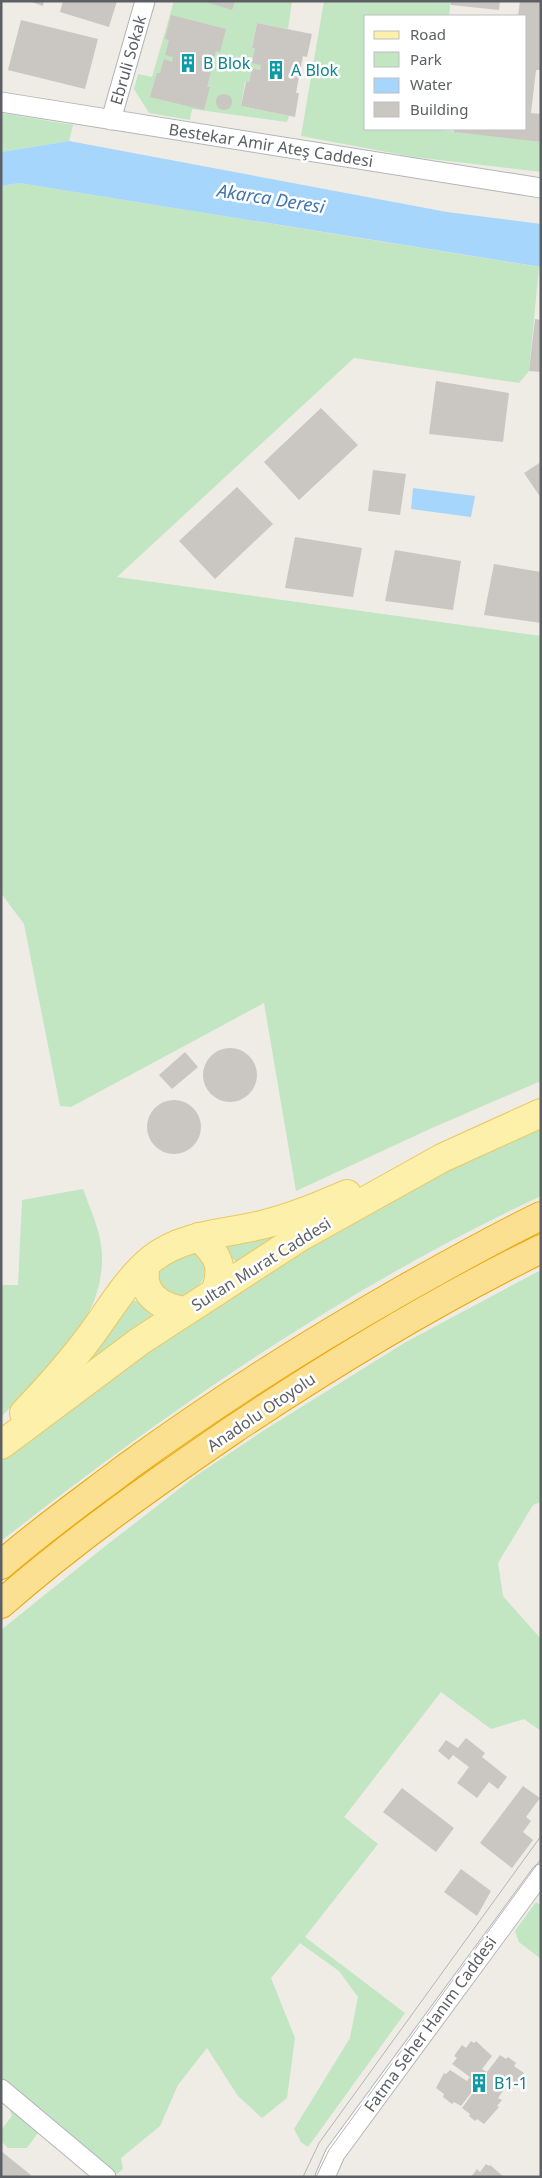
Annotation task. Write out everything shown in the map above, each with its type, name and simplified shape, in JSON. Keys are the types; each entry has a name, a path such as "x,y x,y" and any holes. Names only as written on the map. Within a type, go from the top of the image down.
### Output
{"highway":[{"name":"Anadolu Otoyolu","path":"1,1565 84,1499 174,1433 253,1380 353,1319 439,1270 541,1216"},
{"name":"Anadolu Otoyolu","path":"1,1604 90,1532 186,1462 328,1367 399,1325 502,1268 541,1249"}],"main road":[{"name":"Sultan Murat Caddesi","path":"1,1445 140,1341 300,1237 442,1158 541,1113"},
{"path":"1,1436 70,1361 134,1276 146,1265 176,1245 199,1237 262,1225 301,1213 442,1158"},
{"path":"199,1237 215,1255 220,1267 220,1280 215,1292"},
{"path":"146,1265 143,1276 149,1292 163,1305 171,1309 185,1310"}],"street":[{"name":"Ebruli Sokak","path":"111,120 145,1"},
{"name":"Bestekar Amir Ateş Caddesi","path":"1,102 541,188"},
{"name":"Fatma Seher Hanım Caddesi","path":"325,2177 335,2154 541,1874"},
{"path":"1,2089 106,2177"}],"green space":[{"path":"174,1 292,1 288,29 257,23 252,47 255,48 261,65 260,70 252,68 249,82 245,82 241,106 289,116 287,122 192,109 190,120 149,113 134,89 138,74 152,77"},
{"path":"324,1 451,1 449,15 364,15 364,130 441,130 541,142 541,172 414,157 301,136"},
{"path":"1,113 73,125 69,141 1,152"},
{"path":"19,183 539,267 529,371 519,383 354,358 117,577 541,636 541,1081 432,1128 296,1191 264,1003 71,1107 60,1106 24,924 1,893 1,186"},
{"path":"541,1122 541,1196 398,1270 329,1310 261,1353 129,1444 1,1541 1,1457 130,1360 204,1317 318,1236"},
{"path":"83,1189 96,1224 102,1251 99,1283 92,1305 81,1327 67,1347 1,1417 1,1285 18,1285 22,1200"},
{"path":"356,1196 236,1262 228,1252 227,1244"},
{"path":"194,1252 200,1258 205,1271 201,1282 192,1292 186,1297 174,1296 158,1285 158,1269 164,1262"},
{"path":"541,1270 541,1502 533,1505 498,1563 503,1596 541,1639 541,1731 524,1719 491,1729 441,1692 344,1817 378,1844 305,1937 405,2013 308,2147 301,2142 294,2129 350,2038 358,1997 339,1971 300,1943 271,1978 295,2038 287,2098 262,2118 238,2096 207,2048 178,2085 160,2126 121,2158 123,2169 113,2177 40,2130 27,2148 8,2148 1,2141 1,2130 12,2116 5,2098 1,2098 1,1630 197,1475 266,1429 406,1342"},
{"path":"131,1301 137,1301 154,1318 81,1368"},
{"path":"536,1902 541,1906 541,1959 519,1942 515,1931"}],"water":[{"name":"Akarca Deresi","path":"69,141 447,212 541,224 541,267 19,183 1,186 1,152"},
{"path":"413,488 475,496 471,517 411,509"}],"building":[{"path":"28,1 44,1 43,6"},
{"path":"63,1 117,1 109,27 60,12"},
{"path":"203,1 235,1 232,10"},
{"path":"451,1 500,1 499,10 451,5"},
{"path":"520,1 541,1 541,70 536,70 531,113 541,114 541,142 454,132 454,130 527,130 527,15 518,15"},
{"name":"B Blok","path":"171,15 226,29 220,52 216,51 212,66 204,64 202,69 211,71 207,87 210,87 204,110 150,97 157,73 160,73 164,59 172,62 173,57 165,55 169,40 165,39"},
{"path":"21,20 98,39 85,89 8,70"},
{"name":"A Blok","path":"257,23 312,34 307,57 303,56 300,72 292,70 291,75 299,77 296,93 299,93 295,117 241,106 246,82 249,82 252,68 260,70 261,65 252,63 255,48 252,48"},
{"path":"221,94 227,94 232,99 230,108 221,110 216,105 216,99"},
{"path":"535,319 541,320 541,372 529,371"},
{"path":"436,381 509,393 503,442 429,434"},
{"path":"321,408 358,445 299,500 264,462"},
{"path":"541,462 541,498 524,473"},
{"path":"373,470 406,474 400,515 368,511"},
{"path":"237,487 273,524 215,579 179,541"},
{"path":"295,537 362,548 353,597 285,588"},
{"path":"395,550 461,561 453,610 385,601"},
{"path":"494,564 541,572 541,623 484,615"},
{"path":"230,1048 240,1050 249,1056 255,1065 257,1075 255,1085 249,1094 240,1100 230,1102 220,1100 211,1094 205,1085 203,1075 205,1065 211,1056 220,1050"},
{"path":"185,1052 198,1067 172,1089 159,1075"},
{"path":"174,1100 184,1102 193,1108 199,1117 201,1127 199,1137 193,1146 184,1152 174,1154 164,1152 155,1146 149,1137 147,1127 149,1117 155,1108 164,1102"},
{"path":"466,1738 485,1753 482,1757 507,1777 498,1789 489,1782 477,1798 457,1783 469,1767 453,1755 449,1760 438,1751 446,1740 458,1748"},
{"path":"523,1786 540,1798 526,1817 531,1821 523,1832 533,1840 512,1868 480,1843"},
{"path":"402,1788 454,1828 436,1852 383,1812"},
{"path":"461,1869 491,1891 477,1916 444,1892"},
{"name":"B1-1","path":"471,2041 474,2043 476,2041 492,2056 482,2069 487,2072 500,2055 506,2059 508,2057 516,2063 514,2066 524,2073 520,2078 522,2080 510,2092 505,2088 498,2098 502,2100 497,2106 499,2107 484,2124 477,2119 475,2121 462,2108 471,2093 461,2106 454,2102 452,2104 436,2088 444,2073 446,2074 450,2070 467,2081 470,2077 452,2064 457,2058 454,2056 462,2045 466,2048"},
{"path":"1,2151 31,2175 30,2177 1,2177"},
{"path":"486,2164 490,2165 504,2177 471,2177 477,2169 480,2172"}],"tram line":[{"path":"303,2177 319,2143 541,1836"},
{"path":"316,2177 329,2150 541,1859"}],"place":[{"name":"B Blok","path":"188,63"},
{"name":"A Blok","path":"276,70"},
{"name":"B1-1","path":"479,2083"}]}
